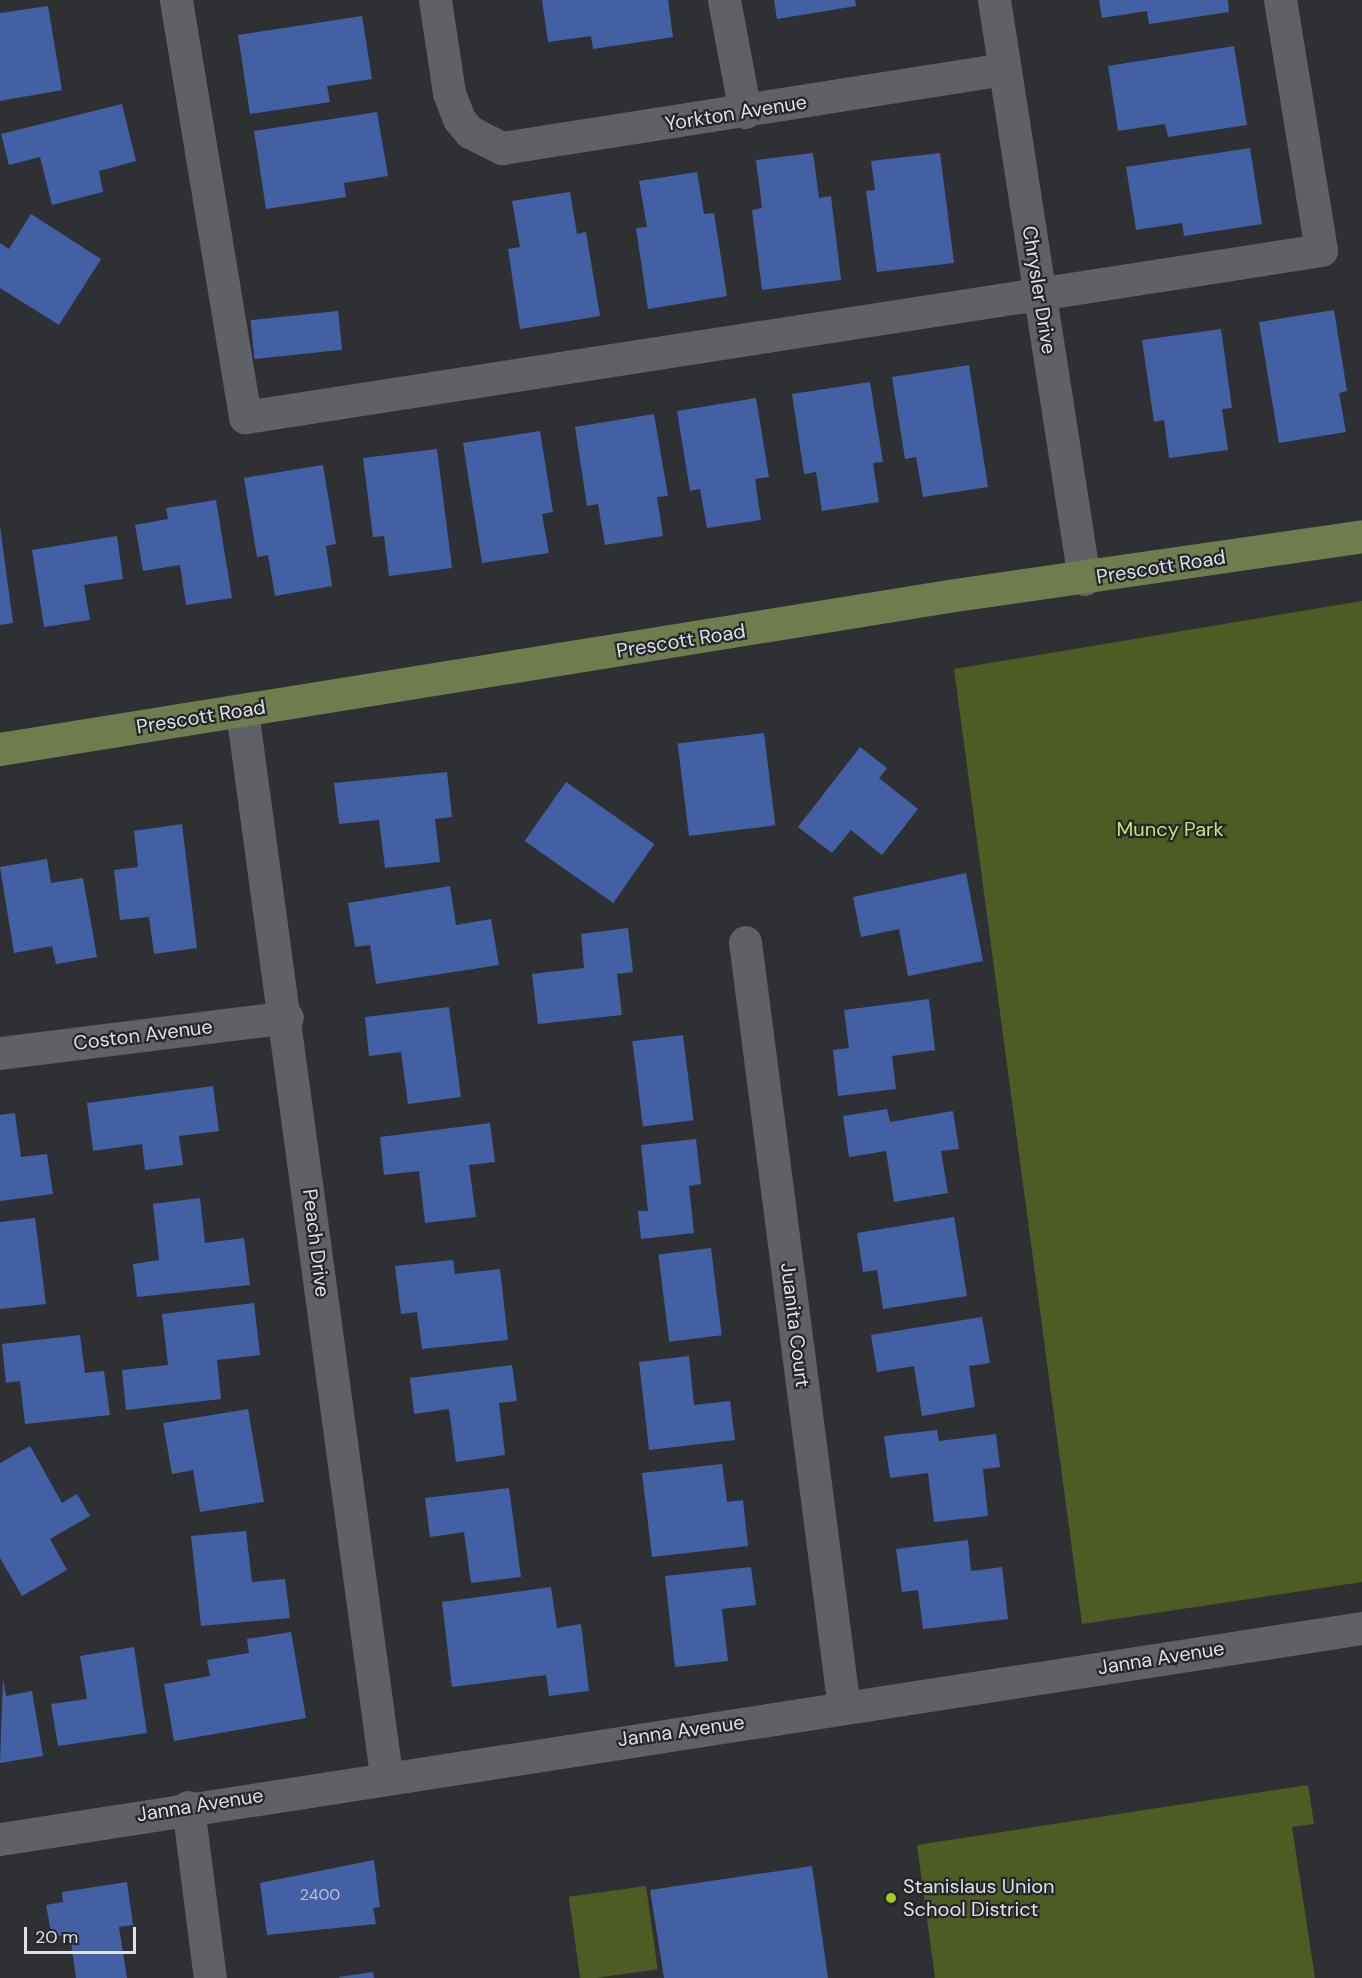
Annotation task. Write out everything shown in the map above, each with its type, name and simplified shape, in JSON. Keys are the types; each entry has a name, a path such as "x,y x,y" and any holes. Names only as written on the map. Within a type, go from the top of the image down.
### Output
{"main road":[{"name":"Prescott Road","path":"0,749 1362,536"}],"street":[{"path":"176,0 245,417 1321,250 1280,0"},
{"name":"Yorkton Avenue","path":"435,0 449,93 470,132 502,148 745,112 1005,69"},
{"path":"724,0 745,112"},
{"name":"Chrysler Drive","path":"994,0 1084,579"},
{"name":"Peach Drive","path":"242,711 287,1017 386,1775"},
{"name":"Juanita Court","path":"745,942 844,1708"},
{"name":"Coston Avenue","path":"0,1053 287,1017"},
{"name":"Janna Avenue","path":"0,1839 386,1775 844,1708 1362,1628"},
{"path":"189,1807 210,1978"}],"green space":[{"name":"Muncy Park","path":"1362,601 1362,1582 1082,1624 954,669"},
{"path":"1308,1785 1314,1824 1292,1827 1315,1978 935,1978 917,1845"},
{"path":"646,1886 658,1969 580,1978 569,1897"}],"building":[{"path":"542,0 668,0 673,37 593,49 591,36 548,42"},
{"path":"774,0 855,0 856,6 777,19"},
{"path":"1099,0 1228,0 1229,12 1149,24 1147,11 1102,18"},
{"path":"48,6 62,90 0,101 0,13"},
{"path":"362,16 372,79 327,86 330,102 250,114 238,35"},
{"path":"1234,46 1247,125 1168,137 1165,124 1118,131 1108,66"},
{"path":"122,104 136,161 99,171 103,192 52,205 40,157 9,165 1,134"},
{"path":"377,112 388,176 344,183 346,197 266,209 254,131"},
{"path":"1250,148 1262,224 1184,236 1182,223 1136,230 1126,167"},
{"path":"813,153 819,198 831,196 841,280 762,290 752,210 762,208 756,160"},
{"path":"940,153 954,263 877,272 866,191 875,190 871,161"},
{"path":"697,172 704,214 714,213 727,296 648,309 636,228 647,227 639,181"},
{"path":"570,192 577,234 586,232 600,316 520,329 508,249 520,247 512,201"},
{"path":"31,214 101,259 59,325 0,288 0,243 9,249"},
{"path":"1334,310 1347,391 1339,393 1346,432 1279,443 1259,322"},
{"path":"338,311 342,350 255,359 250,320"},
{"path":"1221,329 1232,408 1222,409 1228,450 1169,458 1164,420 1154,422 1142,340"},
{"path":"969,365 988,487 923,497 916,457 905,459 892,377"},
{"path":"870,382 883,462 873,463 879,502 822,511 816,472 804,474 792,394"},
{"path":"756,398 769,477 755,479 761,520 707,528 700,489 690,491 677,411"},
{"path":"654,414 668,496 657,497 663,536 605,545 598,504 587,506 575,427"},
{"path":"540,431 553,512 542,514 549,553 482,563 463,443"},
{"path":"437,449 452,568 389,576 384,536 373,537 363,458"},
{"path":"323,465 336,544 326,546 332,586 275,596 268,555 257,557 244,478"},
{"path":"216,500 232,598 186,605 180,565 143,571 135,525 168,519 166,508"},
{"path":"0,526 13,623 0,625"},
{"path":"117,536 123,579 84,585 90,620 44,627 32,550"},
{"path":"764,733 775,825 689,836 678,744"},
{"path":"860,747 887,768 879,778 918,809 882,855 851,830 832,853 798,827"},
{"path":"447,772 452,817 435,819 440,862 385,868 379,820 339,824 334,783"},
{"path":"566,782 654,844 613,903 525,841"},
{"path":"182,824 197,948 154,954 149,917 120,920 114,870 138,867 134,831"},
{"path":"47,859 51,883 83,878 97,957 56,964 52,946 14,953 0,867"},
{"path":"966,873 983,961 908,976 899,929 861,937 853,897"},
{"path":"450,886 456,925 491,919 499,965 376,984 370,945 355,947 348,903"},
{"path":"628,928 633,972 617,974 622,1015 538,1024 532,974 584,968 581,934"},
{"path":"929,999 935,1050 892,1056 896,1089 838,1096 833,1050 849,1048 844,1010"},
{"path":"449,1007 461,1097 408,1104 401,1052 369,1056 365,1017"},
{"path":"683,1035 693,1120 643,1127 632,1041"},
{"path":"213,1086 219,1131 179,1136 183,1165 145,1170 142,1144 93,1151 87,1103"},
{"path":"887,1109 890,1122 953,1111 959,1149 941,1151 948,1193 894,1202 886,1151 849,1157 843,1116"},
{"path":"15,1113 21,1157 47,1154 53,1194 0,1201 0,1115"},
{"path":"490,1123 495,1162 469,1165 476,1217 425,1223 419,1171 384,1175 380,1137"},
{"path":"696,1139 701,1184 689,1186 694,1233 641,1239 638,1211 648,1211 641,1145"},
{"path":"200,1198 205,1243 244,1238 250,1285 137,1297 133,1264 159,1260 153,1204"},
{"path":"954,1217 967,1296 883,1309 877,1270 863,1272 857,1233"},
{"path":"35,1218 46,1304 0,1309 0,1222"},
{"path":"711,1248 722,1335 669,1342 658,1254"},
{"path":"453,1260 455,1274 500,1269 508,1340 422,1349 417,1312 401,1314 395,1266"},
{"path":"254,1303 260,1355 217,1360 221,1399 126,1410 122,1370 168,1365 162,1314"},
{"path":"982,1317 990,1363 969,1366 975,1407 922,1416 914,1366 877,1372 871,1335"},
{"path":"80,1335 85,1373 104,1371 110,1415 25,1424 20,1381 6,1383 2,1344"},
{"path":"689,1356 694,1405 730,1401 735,1440 649,1450 639,1362"},
{"path":"512,1365 517,1401 499,1403 505,1455 456,1462 449,1409 414,1414 410,1378"},
{"path":"248,1409 264,1502 200,1512 193,1470 172,1474 163,1423"},
{"path":"937,1430 939,1441 996,1434 1000,1467 983,1469 988,1516 934,1522 928,1473 890,1478 884,1436"},
{"path":"30,1446 62,1503 77,1494 90,1516 50,1539 67,1570 22,1596 0,1558 0,1463"},
{"path":"722,1464 727,1502 743,1500 748,1546 652,1557 642,1473"},
{"path":"509,1488 521,1577 471,1583 464,1532 430,1537 425,1498"},
{"path":"246,1531 252,1582 285,1579 290,1618 201,1626 191,1536"},
{"path":"968,1540 971,1571 1002,1567 1008,1619 923,1629 918,1590 902,1592 896,1549"},
{"path":"751,1567 756,1605 722,1609 728,1661 675,1667 665,1576"},
{"path":"551,1587 557,1628 581,1624 589,1691 549,1696 546,1675 452,1687 442,1602"},
{"path":"291,1632 306,1718 174,1741 164,1684 210,1676 207,1660 249,1653 247,1639"},
{"path":"134,1647 147,1733 58,1746 51,1704 87,1699 80,1656"},
{"path":"3,1679 6,1696 32,1691 43,1756 0,1763"},
{"path":"374,1860 380,1907 373,1908 376,1924 267,1935 260,1883"},
{"path":"812,1866 828,1978 664,1978 650,1890"},
{"path":"127,1882 133,1925 119,1927 127,1978 76,1978 70,1935 52,1937 46,1905 63,1902 62,1892"},
{"path":"373,1972 374,1978 339,1978 339,1977"}],"place":[{"name":"Stanislaus Union School District","path":"891,1898"}]}
